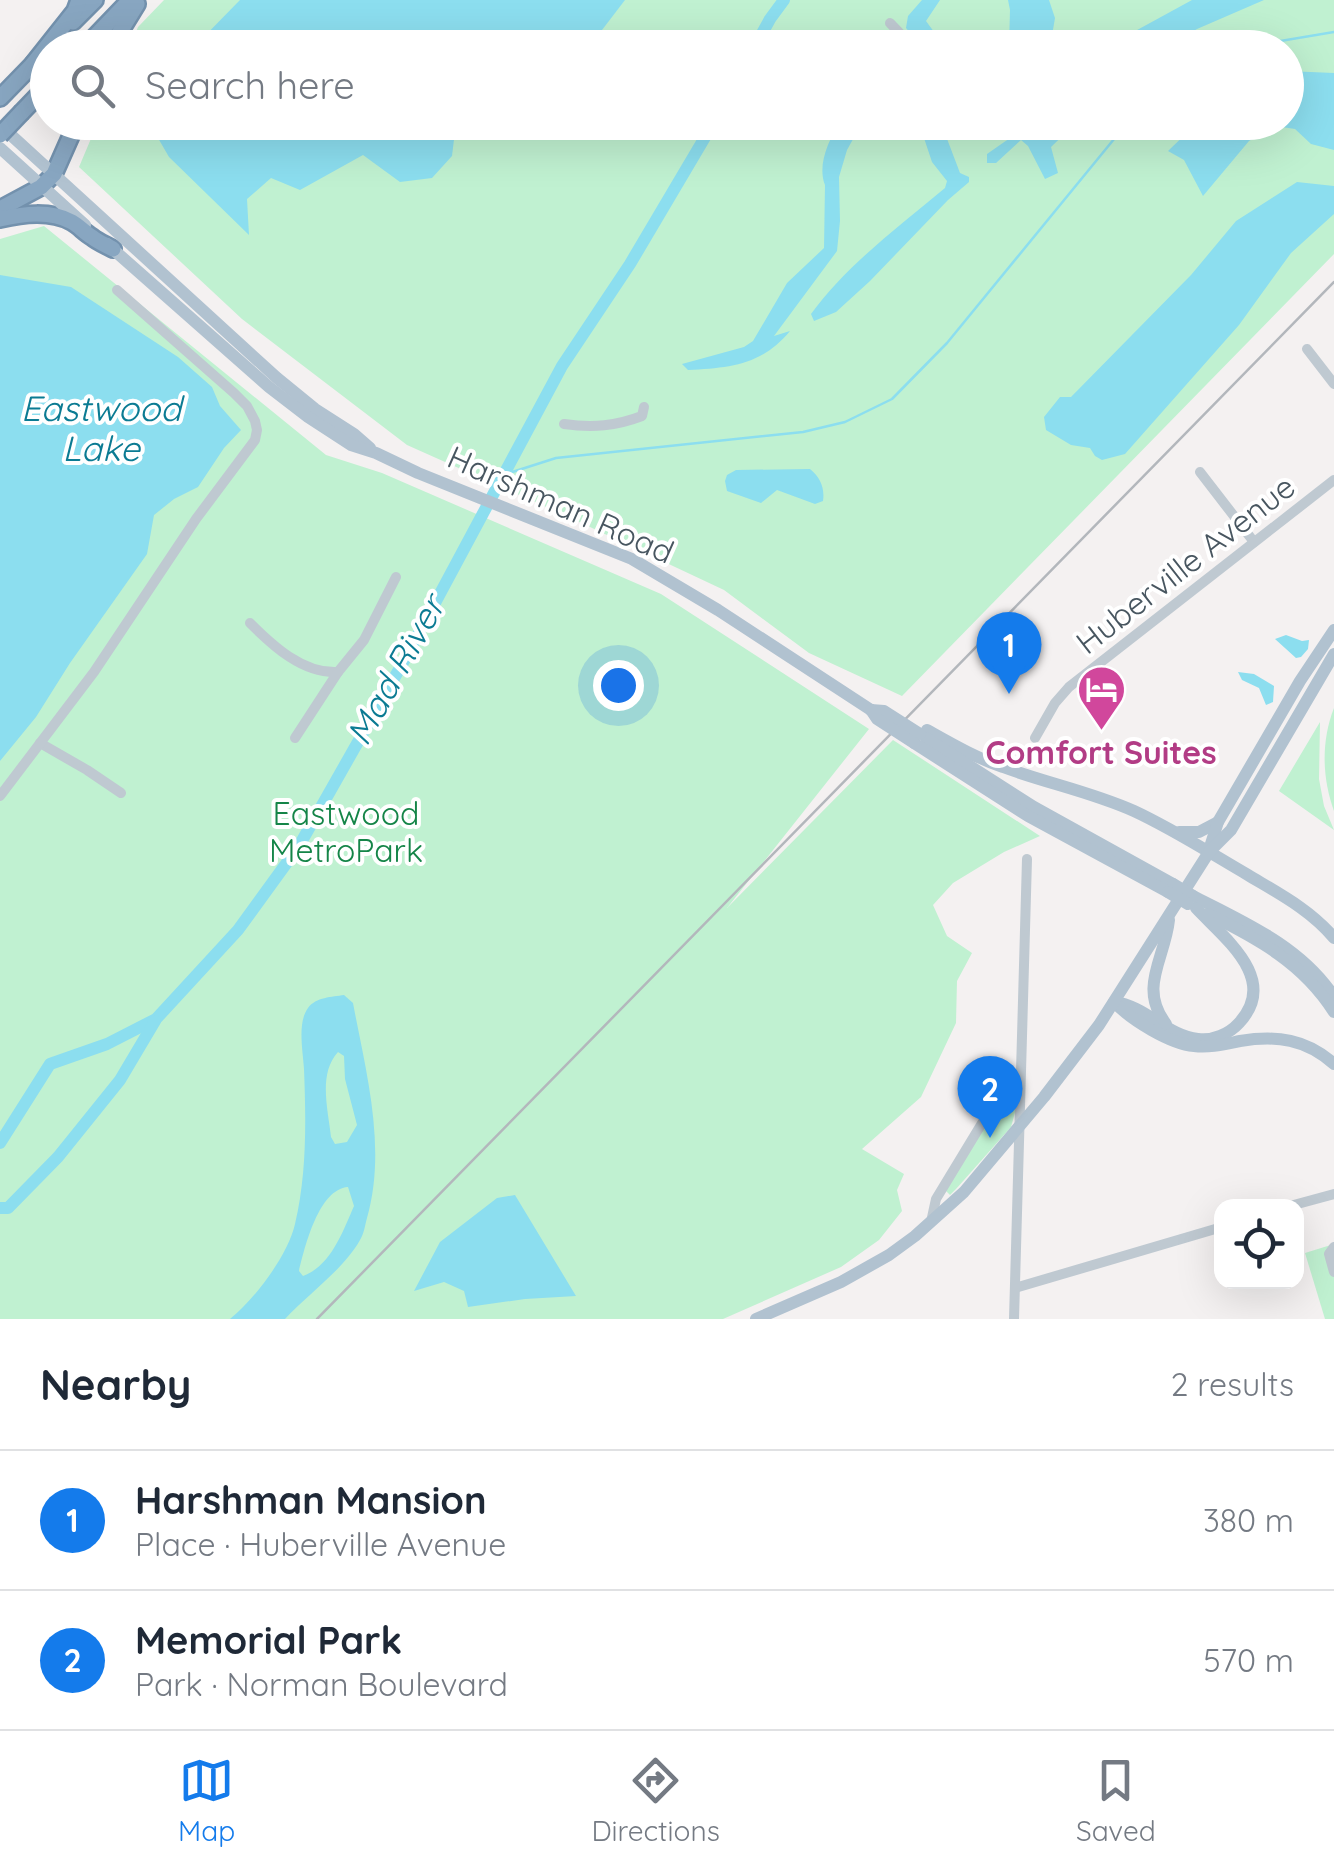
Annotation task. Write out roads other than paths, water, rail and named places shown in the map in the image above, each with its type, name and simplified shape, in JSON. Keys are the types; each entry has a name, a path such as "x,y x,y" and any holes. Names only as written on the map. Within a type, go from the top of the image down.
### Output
{"highway":[{"path":"60,30 80,0"},
{"path":"66,30 95,0"},
{"path":"101,30 130,0"},
{"path":"120,30 140,0"},
{"path":"2,96 30,67"},
{"path":"0,135 30,104"},
{"path":"0,209 54,174 69,140"},
{"path":"0,219 20,214 59,217 73,222 113,250"}],"main road":[{"name":"Harshman Road","path":"0,126 277,378 376,452"},
{"name":"Harshman Road","path":"0,148 269,387 351,445 540,520 647,568 850,696 878,708 921,736"},
{"path":"756,1319 816,1294 889,1255 932,1222 981,1175 1114,1002 1208,852 1218,822 1334,630"},
{"path":"1208,852 1231,830 1334,654"},
{"path":"921,736 1134,811 1294,902 1334,938"},
{"path":"921,736 1028,816 1171,888 1278,952 1318,990 1334,1012"},
{"path":"1174,831 1198,832 1218,822"},
{"path":"1193,902 1260,932 1290,951 1334,997"},
{"path":"1114,1002 1129,1004 1176,1032 1197,1039 1227,1033 1242,1020 1252,998 1251,976 1241,954 1193,902"},
{"path":"1170,914 1153,995 1158,1013 1176,1032"},
{"path":"1114,1002 1177,1043 1205,1047 1256,1040 1294,1041 1309,1046 1334,1064"}],"street":[{"path":"890,23 897,30"},
{"path":"0,796 94,672 196,518 247,454 257,435 255,421 234,393 117,290"},
{"path":"1307,349 1334,384"},
{"path":"564,424 611,425 642,416 644,407"},
{"path":"1200,472 1254,542"},
{"name":"Huberville Avenue","path":"1036,738 1069,687 1334,480"},
{"path":"295,738 364,640 396,577"},
{"path":"250,622 296,660 314,669 338,672"},
{"path":"40,743 121,793"},
{"path":"1014,1319 1028,859"},
{"path":"932,1222 936,1199 948,1178 1010,1077 1020,1077"},
{"path":"1304,1202 1334,1194"},
{"path":"1015,1288 1214,1229"},
{"path":"1334,1248 1329,1254 1334,1272"}],"water":[{"path":"240,0 625,0 602,30 211,30"},
{"path":"922,0 940,0 926,21 933,30 908,30 908,16"},
{"path":"1008,0 1049,0 1055,18 1053,30 1009,30"},
{"path":"1192,0 1264,0 1195,30 1137,30"},
{"path":"1304,72 1334,73 1334,150 1311,144 1304,137"},
{"path":"159,140 454,140 452,156 432,178 400,182 363,155 300,190 271,178 247,199 249,235 169,157"},
{"path":"830,140 853,140 839,177 837,251 774,336 790,331 756,358 718,368 688,370 682,364 753,341 787,283 824,248 823,161"},
{"path":"925,140 947,140 960,173 969,177 969,182 836,312 814,321 811,314 841,279 945,188 947,181 932,162"},
{"path":"1007,140 1021,140 996,163 987,163 987,154"},
{"path":"1021,140 1058,140 1051,147 1058,173 1045,179"},
{"path":"1179,140 1251,140 1203,196 1184,160 1168,151"},
{"path":"1297,182 1334,186 1334,214 1291,253 1239,325 1125,454 1102,460 1090,448 1071,445 1046,430 1044,417 1060,397 1071,397 1191,275 1236,221"},
{"name":"Eastwood Lake","path":"0,275 71,287 178,357 212,387 220,406 241,430 198,487 154,515 147,554 36,717 0,761"},
{"path":"810,469 823,492 823,501 815,504 777,490 761,503 727,491 727,475 736,470"},
{"path":"1286,635 1309,640 1301,657 1296,658 1275,639"},
{"path":"1238,672 1254,674 1274,686 1273,702 1266,705 1259,688 1242,680"},
{"path":"344,995 353,1003 375,1137 373,1191 361,1238 345,1261 285,1319 230,1319 269,1276 291,1236 299,1205 305,1147 305,1014 311,1004","holes":["338,1052 344,1056 345,1079 357,1125 347,1142 335,1144 326,1081","348,1187 354,1206 340,1236 329,1256 303,1276 299,1271 305,1248 321,1208 329,1197"]},
{"path":"515,1195 576,1296 468,1307 464,1291 444,1282 414,1291 440,1242 497,1198"}],"waterway":[{"name":"Mad River","path":"764,30 784,0"},
{"path":"1304,37 1334,32"},
{"name":"Mad River","path":"0,1143 50,1064 107,1044 156,1019 238,930 299,846 405,659 562,366 630,264 703,140"},
{"path":"503,475 556,458 803,432 845,422 892,399 947,343 1113,140"},
{"path":"0,1208 8,1208 58,1157 120,1080 155,1021"}],"railway":[{"path":"317,1319 1334,282"}],"place":[{"name":"Harshman Mansion","path":"1009,694"},
{"name":"Comfort Suites","path":"1101,732"},
{"name":"Memorial Park","path":"990,1138"}],"park label":[{"name":"Eastwood MetroPark","path":"346,832"}]}
